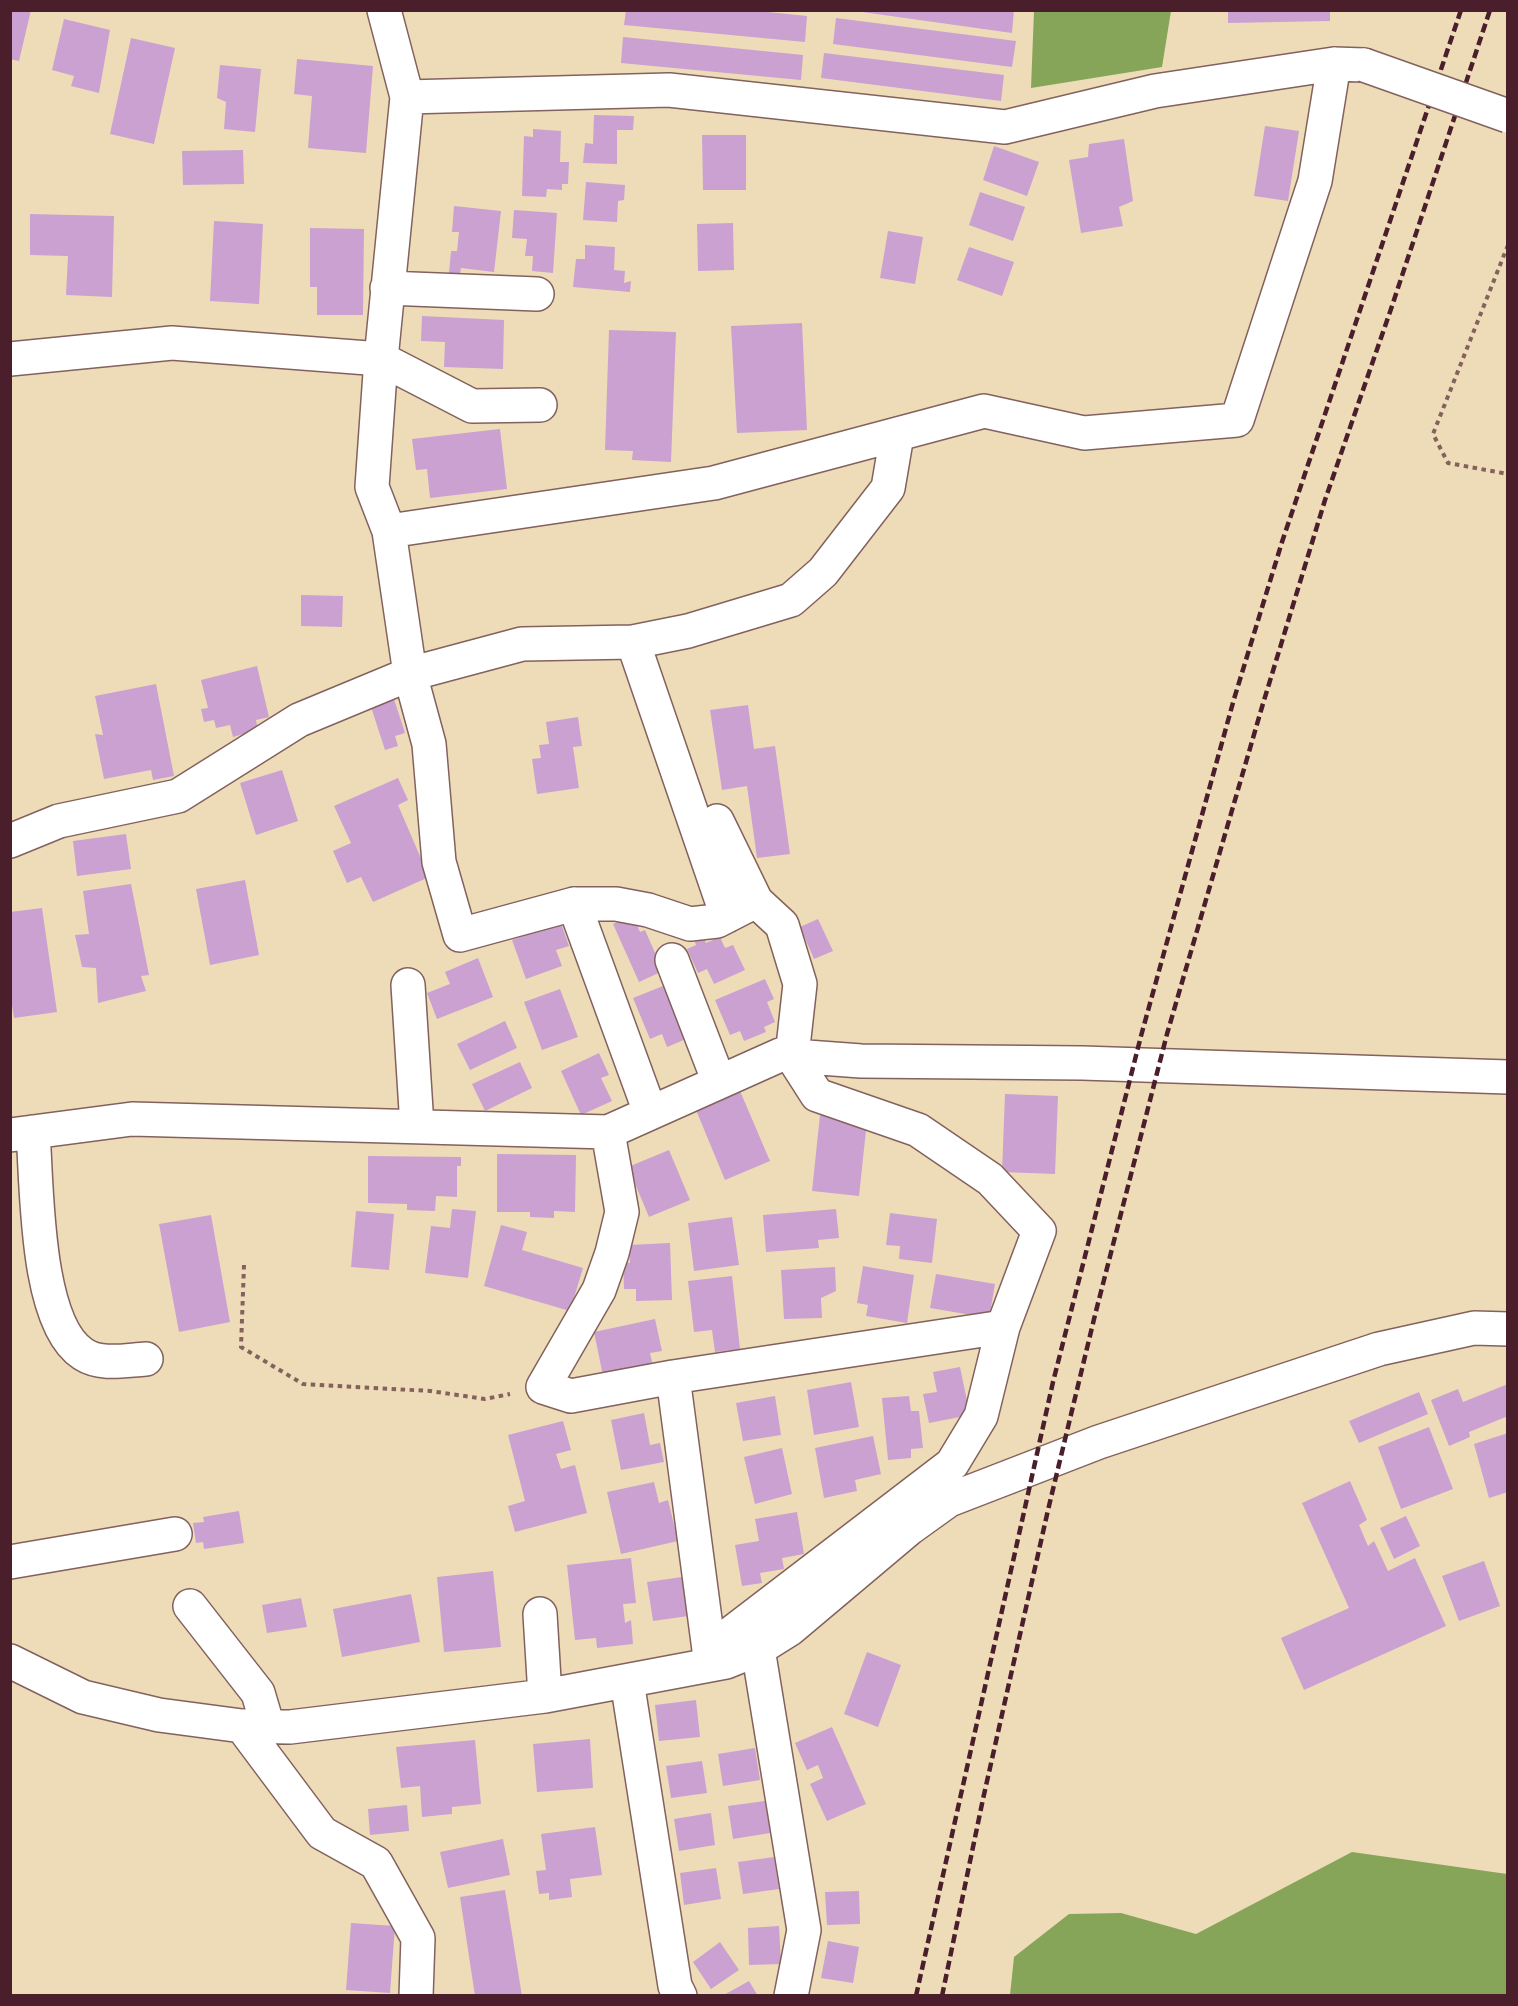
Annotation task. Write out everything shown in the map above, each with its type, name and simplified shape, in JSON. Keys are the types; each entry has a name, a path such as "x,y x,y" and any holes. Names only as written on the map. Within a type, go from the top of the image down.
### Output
{"street":[{"path":"384,10 407,97 387,288 372,487 388,531 410,674 429,744 439,862 460,934 574,904 616,904 648,910 690,924 717,921 756,901"},
{"path":"407,97 669,90 1005,127 1155,91 1349,64 1508,116"},
{"path":"388,531 714,483 984,411 1084,434 1237,420 1315,181 1349,64"},
{"path":"387,288 537,294"},
{"path":"10,359 172,343 381,359 472,406 540,405"},
{"path":"10,841 59,821 178,796 299,720 410,674 522,644 633,642 688,632 791,600 823,572 888,488 897,435"},
{"path":"633,642 727,916"},
{"path":"10,1661 83,1697 159,1714 255,1726 290,1727 545,1696 627,1681 710,1657 952,1464 981,1416 1003,1327 1039,1231 990,1179 918,1130 817,1095 792,1056 800,984 782,925 756,901 717,821"},
{"path":"574,904 651,1112"},
{"path":"672,960 719,1082"},
{"path":"408,985 417,1126"},
{"path":"146,1359 101,1361 83,1354 66,1337 57,1316 43,1268 22,1133 132,1119 608,1132 780,1055 861,1062 1082,1063 1508,1077"},
{"path":"608,1132 622,1212 612,1253 599,1290 557,1392 1003,1327"},
{"path":"710,1657 726,1662 758,1648 790,1629 909,1528 950,1500 1099,1442 1379,1349 1474,1328 1508,1329"},
{"path":"672,1377 710,1657"},
{"path":"10,1562 175,1534"},
{"path":"190,1606 258,1693 255,1726 322,1833 375,1863 418,1938 417,1995"},
{"path":"540,1614 545,1696"},
{"path":"758,1648 804,1930 791,1995"},
{"path":"627,1681 675,1986 680,1995"}],"path":[{"path":"1508,245 1433,434 1448,463 1508,474"},
{"path":"244,1265 241,1347 303,1384 430,1391 485,1399 557,1392"}],"green space":[{"path":"1034,11 1171,11 1162,67 1031,88"},
{"path":"1352,1852 1507,1874 1507,1995 1010,1995 1014,1957 1069,1914 1121,1913 1196,1934"}],"building":[{"path":"10,10 31,10 19,61 10,59"},
{"path":"626,10 748,10 807,16 805,42 624,25"},
{"path":"848,10 1014,10 1012,33"},
{"path":"1228,10 1330,10 1330,21 1228,23"},
{"path":"836,18 1016,41 1012,67 833,44"},
{"path":"64,19 110,30 99,93 71,86 74,76 52,70"},
{"path":"623,37 803,55 801,80 621,63"},
{"path":"131,38 175,48 154,144 110,134"},
{"path":"824,53 1004,75 1001,101 821,78"},
{"path":"297,59 373,66 366,153 308,148 312,96 294,94"},
{"path":"220,65 261,69 255,132 224,129 226,102 217,98"},
{"path":"594,115 634,116 633,130 617,130 617,164 583,163 585,143 593,144"},
{"path":"1265,126 1299,131 1288,201 1254,196"},
{"path":"533,129 561,131 560,162 569,162 568,184 562,184 562,190 547,189 546,197 522,196 524,136 533,137"},
{"path":"702,135 746,135 746,190 703,190"},
{"path":"1124,139 1133,201 1119,207 1123,226 1081,233 1069,160 1088,157 1089,144"},
{"path":"994,146 1039,162 1027,196 983,180"},
{"path":"243,150 244,184 183,185 182,151"},
{"path":"586,182 625,185 624,200 618,201 617,222 583,220"},
{"path":"980,192 1025,207 1013,241 969,225"},
{"path":"454,206 501,211 494,272 461,268 460,274 449,273 451,251 457,251 459,232 452,232"},
{"path":"514,210 557,213 553,273 532,271 533,256 525,256 527,239 512,238"},
{"path":"30,214 114,216 112,297 66,295 68,256 30,255"},
{"path":"214,221 263,224 259,304 210,301"},
{"path":"733,223 734,270 698,271 697,224"},
{"path":"310,228 364,229 363,315 317,315 317,287 310,287"},
{"path":"888,231 923,237 915,284 880,278"},
{"path":"585,245 615,247 614,270 625,271 624,283 631,281 630,292 573,287 576,259 585,259"},
{"path":"969,247 1014,262 1002,296 957,280"},
{"path":"422,316 504,320 503,369 444,367 445,342 421,341"},
{"path":"802,323 807,430 737,433 731,326"},
{"path":"609,330 676,332 671,462 632,460 633,451 605,450"},
{"path":"500,429 507,489 430,498 427,469 416,470 412,439"},
{"path":"301,595 343,596 342,627 301,626"},
{"path":"257,666 269,717 256,720 258,730 233,737 230,725 216,728 214,720 204,722 201,709 208,708 201,680"},
{"path":"156,684 174,776 153,780 151,770 104,779 95,734 103,735 95,696"},
{"path":"394,699 405,733 395,736 398,746 385,750 371,707"},
{"path":"748,705 754,749 775,746 790,854 757,858 747,786 722,790 710,710"},
{"path":"578,717 582,746 573,747 579,788 537,794 532,759 541,758 539,745 549,744 546,722"},
{"path":"282,770 298,821 256,835 240,783"},
{"path":"398,778 408,800 398,805 429,877 373,902 361,877 347,883 333,851 351,843 334,806"},
{"path":"126,834 131,869 77,876 73,841"},
{"path":"245,880 259,955 210,965 196,889"},
{"path":"131,884 149,975 141,976 146,991 98,1003 96,968 82,967 75,935 89,934 83,891"},
{"path":"42,908 57,1012 14,1018 10,993 10,912"},
{"path":"633,916 640,932 645,930 663,971 639,982 613,924"},
{"path":"818,919 833,951 814,959 800,927"},
{"path":"561,923 569,946 556,950 562,966 526,979 512,940"},
{"path":"703,935 706,943 720,937 725,948 733,945 745,970 714,984 707,969 698,973 687,949 696,945 694,939"},
{"path":"478,958 493,997 437,1019 427,993 450,984 445,972"},
{"path":"765,979 774,999 767,1002 775,1022 764,1027 766,1032 744,1041 740,1031 730,1035 715,1000"},
{"path":"663,986 686,1039 667,1047 662,1034 650,1039 633,998"},
{"path":"560,989 578,1037 542,1050 524,1002"},
{"path":"505,1021 517,1048 470,1070 457,1044"},
{"path":"599,1053 609,1075 601,1078 612,1101 581,1115 561,1071"},
{"path":"520,1062 532,1088 485,1111 472,1084"},
{"path":"740,1091 770,1161 725,1180 696,1110"},
{"path":"1005,1094 1058,1096 1055,1174 1002,1172"},
{"path":"820,1115 867,1121 859,1196 812,1191"},
{"path":"669,1150 690,1200 649,1217 628,1167"},
{"path":"497,1154 576,1155 575,1212 554,1211 554,1218 530,1217 530,1212 497,1212"},
{"path":"368,1156 461,1157 461,1166 457,1166 457,1197 436,1196 435,1211 407,1210 407,1204 368,1203"},
{"path":"452,1209 476,1211 468,1278 425,1273 431,1226 450,1228"},
{"path":"836,1209 839,1238 818,1240 819,1248 766,1252 763,1215"},
{"path":"356,1211 394,1214 389,1270 351,1267"},
{"path":"890,1213 937,1219 932,1263 899,1259 900,1246 886,1245"},
{"path":"211,1215 230,1322 179,1332 159,1224"},
{"path":"732,1217 739,1265 694,1271 688,1223"},
{"path":"501,1225 527,1232 522,1250 583,1268 570,1311 484,1286"},
{"path":"670,1243 672,1300 636,1301 636,1289 624,1289 623,1262 630,1263 629,1245"},
{"path":"863,1266 914,1275 907,1323 866,1316 868,1305 857,1303"},
{"path":"835,1267 836,1291 821,1298 822,1318 784,1319 781,1270"},
{"path":"936,1274 995,1284 989,1318 930,1308"},
{"path":"732,1276 740,1349 715,1352 712,1330 694,1332 688,1281"},
{"path":"655,1319 662,1351 650,1353 653,1366 603,1376 594,1332"},
{"path":"960,1367 970,1415 929,1423 923,1394 937,1392 933,1372"},
{"path":"851,1382 859,1427 814,1435 807,1390"},
{"path":"1508,1384 1508,1416 1469,1432 1470,1437 1449,1446 1431,1400 1458,1389 1463,1402"},
{"path":"1419,1392 1428,1414 1359,1443 1349,1421"},
{"path":"775,1396 781,1435 743,1441 736,1403"},
{"path":"909,1396 911,1411 919,1411 923,1448 911,1449 911,1458 888,1460 882,1398"},
{"path":"644,1413 650,1445 660,1443 664,1462 621,1470 611,1420"},
{"path":"563,1421 571,1450 556,1454 561,1469 575,1465 587,1513 515,1532 508,1506 525,1501 508,1435"},
{"path":"1429,1427 1453,1489 1401,1509 1378,1447"},
{"path":"1508,1433 1508,1492 1489,1498 1474,1444"},
{"path":"873,1436 881,1474 855,1480 857,1491 824,1498 815,1448"},
{"path":"782,1448 792,1494 755,1504 744,1457"},
{"path":"1350,1481 1367,1520 1359,1525 1368,1546 1374,1541 1388,1571 1415,1558 1446,1626 1304,1690 1281,1638 1349,1608 1302,1503"},
{"path":"654,1482 659,1503 668,1500 678,1541 621,1554 607,1492"},
{"path":"239,1511 244,1543 204,1549 203,1542 196,1543 193,1523 204,1522 203,1517"},
{"path":"797,1512 804,1554 782,1558 784,1569 760,1573 762,1583 742,1586 735,1545 759,1541 755,1519"},
{"path":"1406,1516 1420,1546 1394,1559 1380,1528"},
{"path":"631,1558 636,1603 623,1604 625,1623 631,1620 633,1644 597,1648 596,1638 575,1640 567,1565"},
{"path":"1484,1561 1500,1606 1459,1621 1442,1576"},
{"path":"493,1571 501,1647 444,1652 437,1577"},
{"path":"689,1576 695,1615 653,1621 647,1582"},
{"path":"411,1594 420,1642 342,1657 333,1609"},
{"path":"301,1598 307,1627 267,1633 262,1605"},
{"path":"867,1652 901,1665 878,1727 844,1714"},
{"path":"696,1700 700,1737 659,1741 655,1705"},
{"path":"832,1727 866,1804 827,1821 810,1784 823,1778 818,1765 807,1770 795,1743"},
{"path":"590,1739 593,1788 537,1792 533,1744"},
{"path":"475,1740 481,1804 452,1807 452,1814 422,1817 420,1786 401,1788 396,1747"},
{"path":"755,1748 760,1780 723,1786 718,1754"},
{"path":"702,1761 707,1793 671,1798 666,1766"},
{"path":"765,1801 770,1833 733,1839 728,1806"},
{"path":"407,1805 409,1831 370,1835 368,1809"},
{"path":"711,1813 715,1845 679,1851 674,1819"},
{"path":"595,1827 602,1875 570,1879 572,1897 549,1900 549,1893 539,1894 536,1871 546,1870 541,1834"},
{"path":"503,1839 510,1875 448,1888 440,1852"},
{"path":"774,1857 779,1889 743,1894 738,1862"},
{"path":"716,1868 721,1899 684,1905 680,1873"},
{"path":"505,1890 522,1996 475,1996 460,1897"},
{"path":"859,1891 860,1924 827,1925 825,1892"},
{"path":"351,1923 395,1926 390,1993 346,1990"},
{"path":"779,1926 781,1964 749,1965 748,1928"},
{"path":"828,1941 859,1947 853,1983 821,1978"},
{"path":"720,1942 739,1970 711,1989 693,1962"},
{"path":"749,1981 758,1996 722,1996"}],"railway":[{"path":"916,1996 1053,1382 1141,1036 1234,699 1282,542 1461,10"},
{"path":"942,1996 983,1799 1048,1510 1167,1034 1325,500 1490,10"}]}
